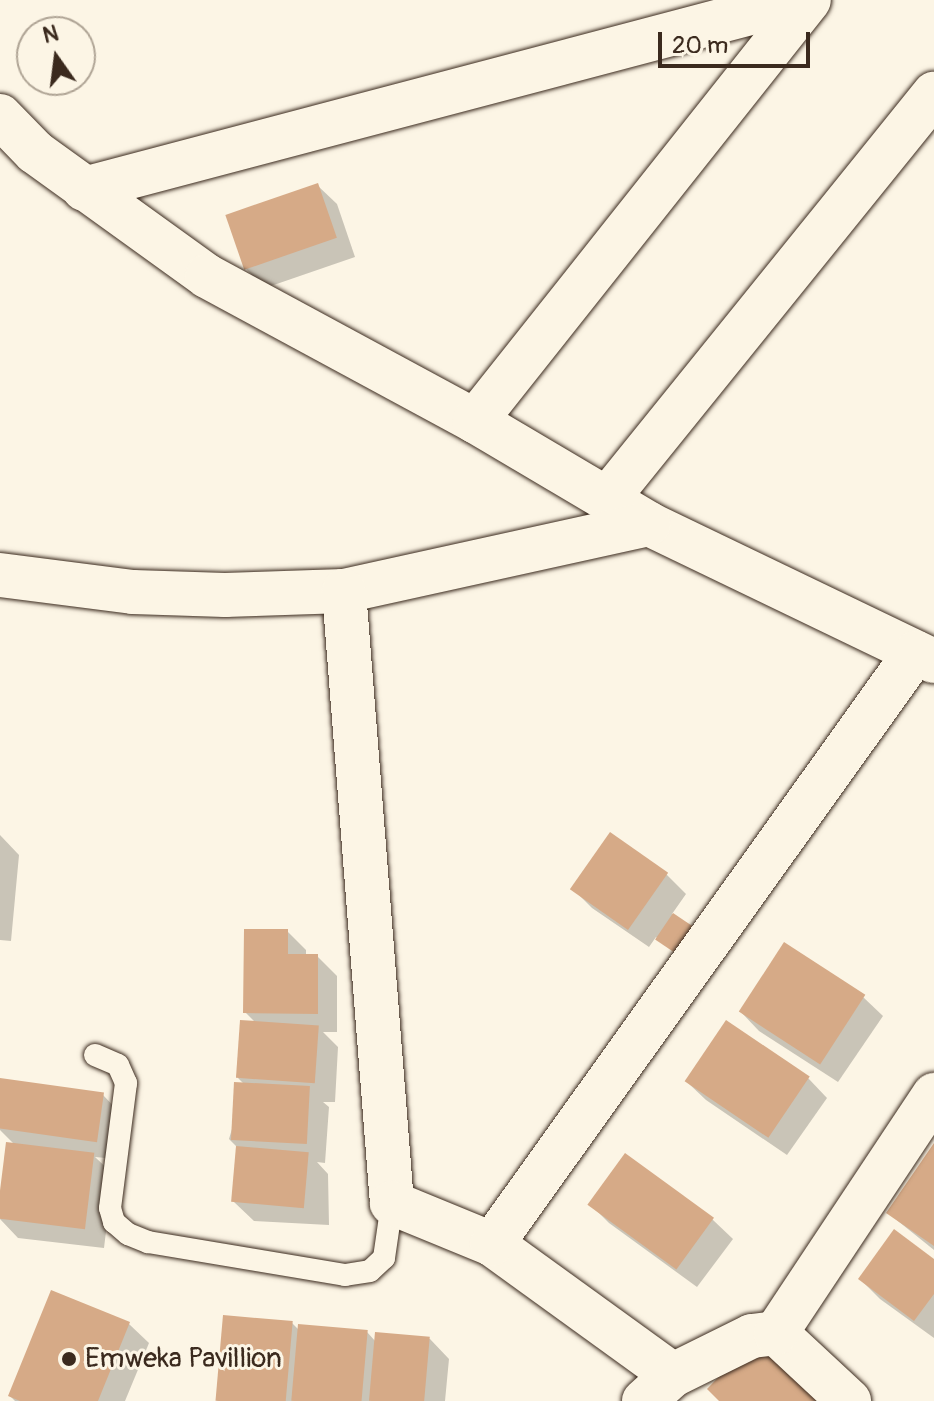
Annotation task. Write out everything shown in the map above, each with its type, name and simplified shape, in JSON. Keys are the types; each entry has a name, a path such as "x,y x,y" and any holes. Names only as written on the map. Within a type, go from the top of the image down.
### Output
{"street":[{"path":"84,189 800,0"},
{"path":"475,421 809,0"},
{"path":"607,499 934,94"},
{"path":"0,116 35,152 207,276 475,421 649,524 925,657 492,1244"},
{"path":"0,575 133,592 225,595 344,591 649,524"},
{"path":"344,591 386,1091 392,1203 492,1244 659,1388 752,1336 776,1333 934,1095"},
{"path":"776,1333 849,1401"}],"lane":[{"path":"95,1055 118,1065 126,1083 110,1208 114,1222 128,1234 148,1242 345,1275 370,1271 384,1258 392,1203"}],"building":[{"path":"318,183 337,238 244,270 225,215"},
{"path":"610,832 668,873 628,930 570,889"},
{"path":"673,913 709,937 691,964 655,940"},
{"path":"244,929 288,929 288,954 318,954 318,1014 243,1013"},
{"path":"784,942 865,995 820,1064 739,1012"},
{"path":"240,1020 319,1026 315,1083 236,1078"},
{"path":"726,1020 810,1076 768,1138 685,1081"},
{"path":"0,1078 104,1093 97,1142 0,1128"},
{"path":"234,1082 310,1086 307,1144 231,1140"},
{"path":"6,1142 94,1153 85,1229 0,1219"},
{"path":"934,1143 934,1246 886,1213"},
{"path":"236,1146 309,1152 304,1208 231,1202"},
{"path":"625,1153 714,1218 676,1269 587,1205"},
{"path":"894,1229 934,1259 934,1294 914,1321 858,1279"},
{"name":"Emweka Pavillion","path":"51,1290 130,1322 98,1401 20,1401 8,1396"},
{"path":"223,1315 293,1321 286,1401 216,1401"},
{"path":"298,1324 368,1330 362,1401 291,1401"},
{"path":"375,1332 430,1337 424,1401 369,1401"},
{"path":"755,1339 820,1401 719,1401 707,1389"}],"place":[{"name":"Emweka Pavillion","path":"69,1359"}]}
